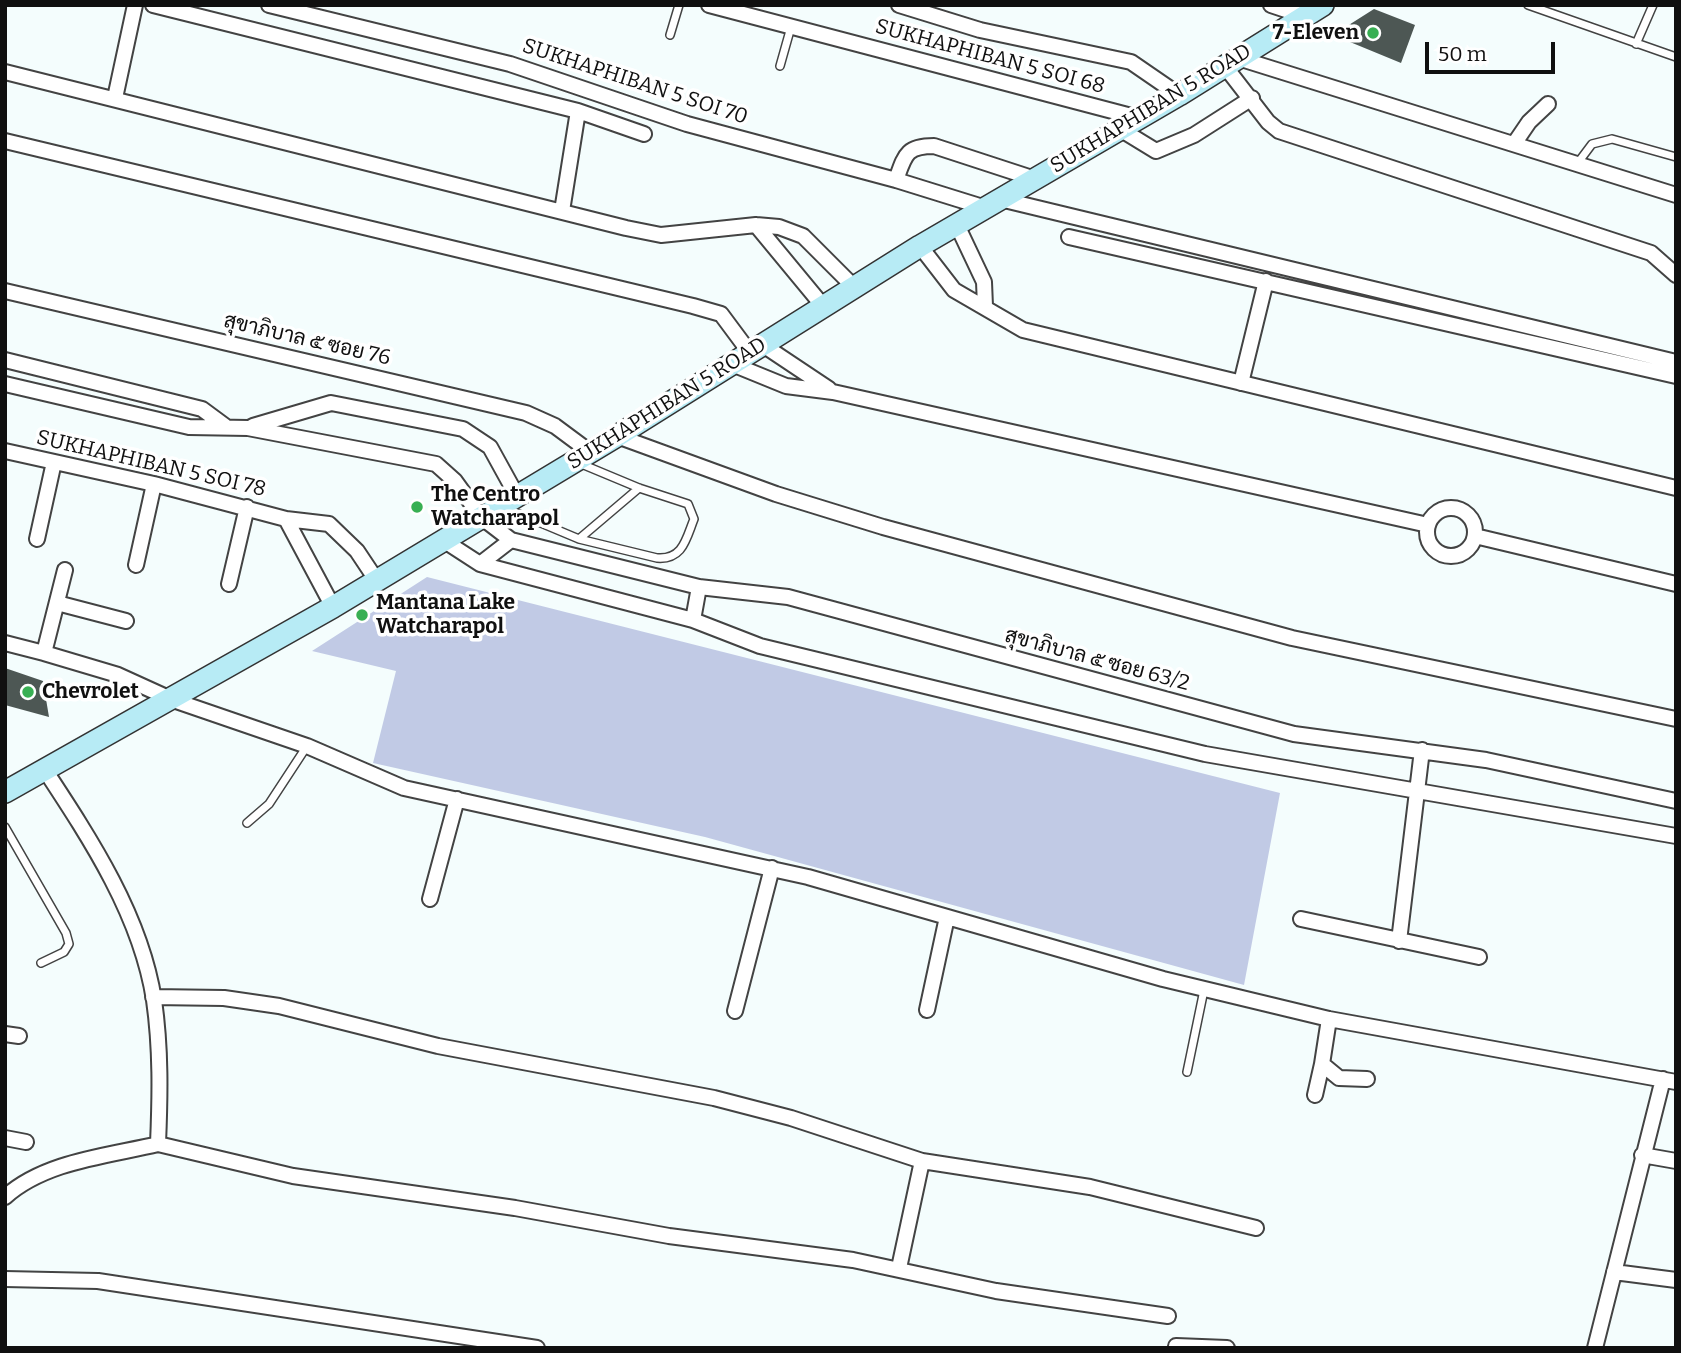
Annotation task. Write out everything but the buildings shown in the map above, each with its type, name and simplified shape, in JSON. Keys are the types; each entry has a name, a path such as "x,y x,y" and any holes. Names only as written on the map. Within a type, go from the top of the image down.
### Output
{"main road":[{"name":"SUKHAPHIBAN 5 ROAD","path":"5,792 173,701 333,607 583,457 854,287 1179,95 1323,5"}],"street":[{"path":"115,98 135,5"},
{"path":"153,5 578,111 644,134"},
{"name":"SUKHAPHIBAN 5 SOI 70","path":"269,5 510,64 687,124 896,180 1676,362"},
{"name":"SUKHAPHIBAN 5 SOI 68","path":"709,5 1139,118"},
{"path":"899,5 980,30 1131,62 1179,95"},
{"path":"1271,5 1304,16"},
{"path":"1231,62 1268,122 1279,131 1651,253 1676,275"},
{"path":"1231,62 1514,144 1676,195"},
{"path":"5,72 660,235 756,225 779,227 803,236 854,287"},
{"path":"1120,129 1156,151 1194,135 1252,97"},
{"path":"1514,144 1529,122 1548,104"},
{"path":"562,211 578,111"},
{"path":"5,141 702,308 721,314 749,354 786,386 832,392 1428,526"},
{"path":"896,180 907,153 917,146 934,146 1035,180"},
{"path":"756,225 823,306"},
{"path":"957,225 984,282 985,306"},
{"path":"1069,237 1676,376"},
{"path":"920,247 954,290 985,306 999,319 1023,330 1676,488"},
{"path":"1241,383 1266,281"},
{"name":"สุขาภิบาล ๕ ซอย 76","path":"5,291 526,413 555,426 583,457"},
{"path":"749,354 832,392"},
{"path":"5,360 202,409 225,426"},
{"path":"5,384 189,427 248,428 436,464 455,481 481,517 511,540 480,564"},
{"path":"248,428 331,403 463,429 489,447 509,501"},
{"path":"617,436 776,494 883,527 1292,638 1676,719"},
{"name":"SUKHAPHIBAN 5 SOI 78","path":"5,451 154,484 286,519 329,524 357,551 377,580"},
{"path":"37,539 54,462"},
{"path":"136,565 154,484"},
{"path":"229,584 247,507"},
{"path":"1445,509 1460,510 1473,520 1475,536 1464,553 1443,555 1428,540 1428,526 1437,512 1445,509"},
{"name":"SUKHAPHIBAN 5 SOI 78","path":"286,519 333,607"},
{"path":"1475,536 1676,584"},
{"path":"443,540 480,564 694,620 760,646 1205,754 1327,778 1417,790 1676,836"},
{"name":"สุขาภิบาล ๕ ซอย 63/2","path":"511,540 699,587 788,597 1294,734 1486,760 1676,801"},
{"path":"44,653 65,570"},
{"path":"694,620 699,587"},
{"path":"57,603 126,621"},
{"path":"5,643 118,675 173,701 307,746 404,788 772,868 1204,990 1329,1019 1669,1081 1642,1155 1595,1348"},
{"path":"1399,941 1422,750"},
{"path":"45,770 114,883 138,941 153,997 160,1057 158,1144"},
{"path":"430,899 457,799"},
{"path":"734,1011 772,868"},
{"path":"927,1010 947,917"},
{"path":"1301,919 1479,957"},
{"path":"153,997 224,998 278,1006 438,1046 714,1098 790,1118 922,1161 1090,1187 1255,1228"},
{"path":"1315,1095 1329,1019"},
{"path":"1322,1064 1339,1078 1367,1079"},
{"path":"5,1138 26,1142"},
{"path":"5,1197 21,1183 74,1163 158,1144 293,1176 515,1208 669,1236 898,1268 996,1291 1168,1316"},
{"path":"1642,1155 1676,1161"},
{"path":"898,1268 922,1161"},
{"path":"1614,1272 1676,1280"},
{"path":"5,1279 98,1281 537,1348"},
{"path":"1176,1346 1219,1347"}],"lane":[{"path":"670,36 680,5"},
{"path":"1528,5 1676,57"},
{"path":"1636,44 1653,5"},
{"path":"780,66 790,27"},
{"path":"1577,164 1592,144 1612,139 1676,158"},
{"path":"509,501 579,540 657,558 675,557 695,519 694,512 688,505 639,488 583,457"},
{"path":"579,540 639,488"},
{"path":"247,823 269,804 307,746"},
{"path":"5,827 66,933 69,944 64,951 41,962"},
{"path":"1187,1072 1204,990"}],"shaded area":[{"path":"427,577 1280,793 1244,985 705,837 373,763 396,671 312,651"}],"place":[{"name":"7-Eleven","path":"1373,33"},
{"name":"The Centro Watcharapol","path":"417,507"},
{"name":"Mantana Lake Watcharapol","path":"362,615"},
{"name":"Chevrolet","path":"28,692"}]}
